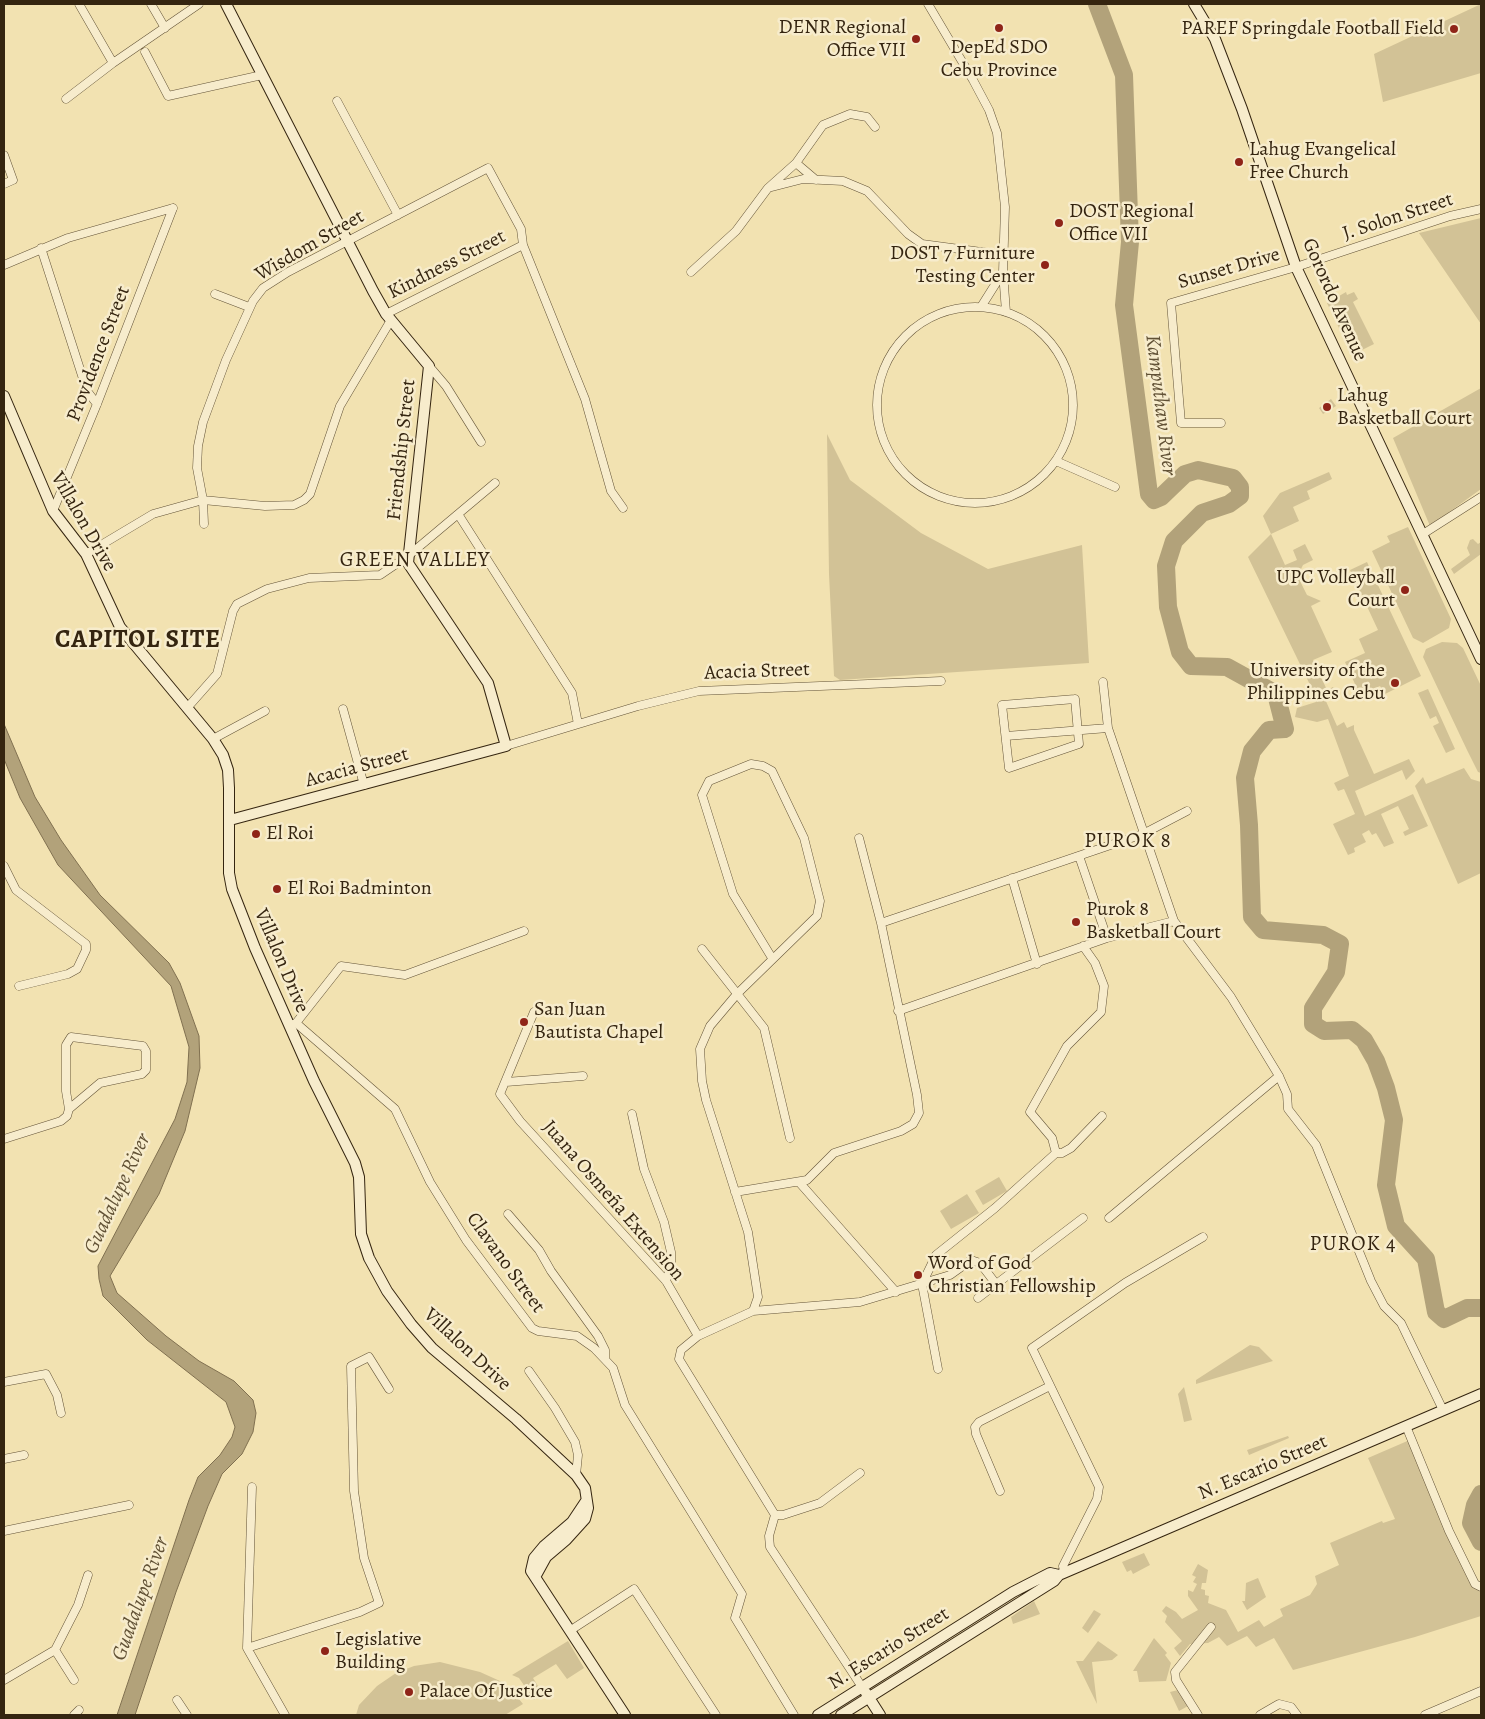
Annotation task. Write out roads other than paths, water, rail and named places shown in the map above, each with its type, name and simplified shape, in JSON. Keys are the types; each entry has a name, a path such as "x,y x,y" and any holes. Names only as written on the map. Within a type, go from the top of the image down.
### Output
{"street":[{"path":"79,4 113,63"},
{"path":"152,4 165,28"},
{"path":"66,99 113,63 199,4"},
{"name":"Friendship Street","path":"226,4 388,317 429,366 408,556 411,570 488,683 506,746"},
{"path":"928,4 973,80 989,110 997,133 1005,207 1003,272 1006,312"},
{"name":"Gorordo Avenue","path":"1194,4 1215,39 1242,109 1296,267 1481,659"},
{"path":"146,52 168,96 262,75"},
{"path":"337,101 398,215"},
{"path":"691,272 736,231 768,188 796,163 823,125 836,118 850,114 867,117 875,127"},
{"path":"4,155 13,180 4,184"},
{"path":"796,163 816,180"},
{"name":"Wisdom Street","path":"204,524 203,500 197,468 198,446 203,422 249,307 263,288 347,241 488,168 521,229 523,245"},
{"path":"768,188 792,180 843,181 868,191 908,234 922,244 1004,255"},
{"name":"Providence Street","path":"41,248 68,238 173,208 97,404 53,511"},
{"name":"J. Solon Street","path":"1296,267 1450,216 1481,209"},
{"path":"523,245 584,399 611,491 623,508"},
{"name":"Kindness Street","path":"388,317 523,245"},
{"path":"4,265 41,248 88,391 97,404"},
{"name":"Sunset Drive","path":"1221,423 1182,422 1171,303 1296,267"},
{"path":"981,307 1003,272"},
{"path":"215,294 249,307"},
{"path":"981,307 1006,312 1027,322 1046,336 1060,355 1070,377 1074,400 1072,424 1065,446 1056,461 1036,483 1015,495 992,502 969,503 934,495 914,482 897,466 885,446 878,423 877,400 881,376 894,350 914,328 934,316 957,309 981,307"},
{"path":"86,554 153,514 203,500 266,506 294,505 304,500 310,494 340,406 388,317"},
{"path":"429,366 446,386 481,442"},
{"name":"Villalon Drive","path":"4,396 53,511 86,554 120,627 213,739 223,755 228,770 230,820 229,873 232,889 293,1024 314,1080 355,1163 359,1177 363,1245 387,1291 410,1324 432,1348 516,1419 576,1475 585,1488 588,1508 585,1519 566,1540 546,1557 535,1577 625,1715"},
{"path":"1056,461 1116,487"},
{"path":"187,708 216,674 233,611 243,600 267,589 309,578 380,575 408,556 495,483"},
{"path":"1423,534 1481,497"},
{"path":"458,514 572,693 578,724"},
{"name":"Acacia Street","path":"230,820 506,746 638,706 699,691 940,681"},
{"path":"1103,682 1108,728 1174,921 1231,997 1279,1076 1287,1094 1288,1109 1316,1144 1371,1281 1384,1306 1401,1323 1444,1410"},
{"path":"1075,699 1079,744 1009,768 1006,736 1002,704 1075,699"},
{"path":"342,709 364,785"},
{"path":"213,739 265,711"},
{"path":"1006,736 1108,728"},
{"path":"753,1310 758,1297 748,1232 706,1100 699,1061 703,1038 710,1026 737,994 772,958 817,916 820,901 804,838 772,771 763,766 751,764 709,782 702,795 733,894 772,958"},
{"path":"881,922 1143,834 1186,811"},
{"path":"735,1192 807,1180 834,1154 842,1149 914,1124 919,1113 917,1095 881,922 859,838"},
{"path":"1078,856 1107,938"},
{"path":"4,866 16,890 54,922 86,944 86,950 77,969 19,986"},
{"path":"1012,878 1036,964"},
{"path":"898,1011 1107,938 1174,921"},
{"path":"293,1024 341,966 405,975 524,931"},
{"path":"1056,1153 1052,1138 1030,1112 1067,1046 1101,1012 1104,986 1095,963 1083,946"},
{"path":"702,949 764,1028 790,1138"},
{"name":"Juana Osmeña Extension","path":"534,1012 500,1094 510,1110 666,1281 698,1336"},
{"name":"Clavano Street","path":"293,1024 396,1109 430,1182 466,1240 532,1328 576,1336 605,1358 613,1368 626,1405 742,1594 736,1618 794,1715"},
{"path":"4,1139 61,1121 67,1116 69,1109 66,1091 66,1045 71,1037 143,1046 146,1051 146,1070 142,1074 100,1083 69,1109"},
{"path":"506,1082 583,1076"},
{"path":"1109,1218 1279,1076"},
{"path":"632,1114 644,1169 664,1222 671,1252 671,1266 666,1281"},
{"path":"938,1369 922,1284 936,1255 994,1208 1056,1153 1062,1153 1071,1148 1102,1116"},
{"path":"799,1182 896,1292"},
{"path":"508,1214 539,1250 551,1271 598,1336 605,1350 605,1358"},
{"path":"978,1298 1083,1218"},
{"path":"1061,1573 1098,1499 1099,1487 1032,1352 1034,1345 1125,1283 1203,1237"},
{"path":"776,1515 679,1359 681,1350 698,1336 753,1310 860,1302 950,1275 971,1260 980,1263 996,1284"},
{"path":"247,1648 360,1612 379,1603 364,1558 354,1491 351,1366 369,1357 389,1389"},
{"path":"529,1371 555,1408 575,1442 578,1454 576,1475"},
{"path":"4,1382 46,1374 55,1389 62,1413"},
{"path":"1000,1491 976,1434 975,1427 979,1422 1050,1386"},
{"name":"N. Escario Street","path":"818,1715 1012,1592 1050,1573 1061,1573 1481,1394"},
{"path":"1406,1426 1449,1531 1475,1584 1481,1587"},
{"path":"4,1459 24,1455"},
{"path":"776,1515 783,1515 820,1503 860,1473"},
{"path":"252,1487 246,1623 247,1648 285,1715"},
{"path":"4,1531 129,1505"},
{"path":"776,1515 769,1536 770,1547 880,1715"},
{"name":"N. Escario Street","path":"841,1715 1054,1581 1061,1573"},
{"path":"4,1680 54,1650 78,1605 88,1575"},
{"path":"571,1630 634,1589 716,1715"},
{"path":"1198,1715 1176,1680 1175,1672 1211,1627"},
{"path":"54,1650 74,1680"},
{"path":"1426,1715 1481,1692"},
{"path":"177,1700 187,1715"},
{"path":"1260,1715 1279,1704 1291,1707 1298,1715"}],"waterway":[{"name":"Kamputhaw River","path":"1097,4 1124,75 1130,242 1124,305 1149,494 1154,500 1161,497 1185,474 1198,470 1233,478 1240,487 1240,496 1229,504 1202,513 1174,541 1166,566 1168,607 1180,652 1191,666 1227,667 1276,694 1285,729 1269,730 1252,751 1245,778 1249,825 1252,917 1263,930 1323,935 1340,944 1336,972 1313,1008 1313,1024 1324,1031 1352,1030 1364,1040 1376,1061 1386,1088 1394,1120 1386,1185 1396,1226 1426,1259 1436,1312 1444,1319 1467,1308 1481,1308"},
{"name":"Kamputhaw River","path":"1481,1494 1475,1505 1471,1523 1481,1542"}],"place":[{"name":"DepEd SDO Cebu Province","path":"999,28"},
{"name":"PAREF Springdale Football Field","path":"1454,29"},
{"name":"DENR Regional Office VII","path":"916,39"},
{"name":"Lahug Evangelical Free Church","path":"1239,162"},
{"name":"DOST Regional Office VII","path":"1059,223"},
{"name":"DOST 7 Furniture Testing Center","path":"1045,265"},
{"name":"Lahug Basketball Court","path":"1327,407"},
{"name":"UPC Volleyball Court","path":"1405,590"},
{"name":"University of the Philippines Cebu","path":"1395,683"},
{"name":"El Roi","path":"256,834"},
{"name":"El Roi Badminton","path":"277,889"},
{"name":"Purok 8 Basketball Court","path":"1076,922"},
{"name":"San Juan Bautista Chapel","path":"524,1022"},
{"name":"Word of God Christian Fellowship","path":"918,1275"},
{"name":"Legislative Building","path":"325,1651"},
{"name":"Palace Of Justice","path":"409,1692"}],"district":[{"name":"GREEN VALLEY","path":"415,561"},
{"name":"CAPITOL SITE","path":"138,641"},
{"name":"PUROK 8","path":"1128,842"},
{"name":"PUROK 4","path":"1353,1245"}],"water label":[{"name":"Guadalupe River","path":"118,1194"},
{"name":"Guadalupe River","path":"141,1599"}]}
